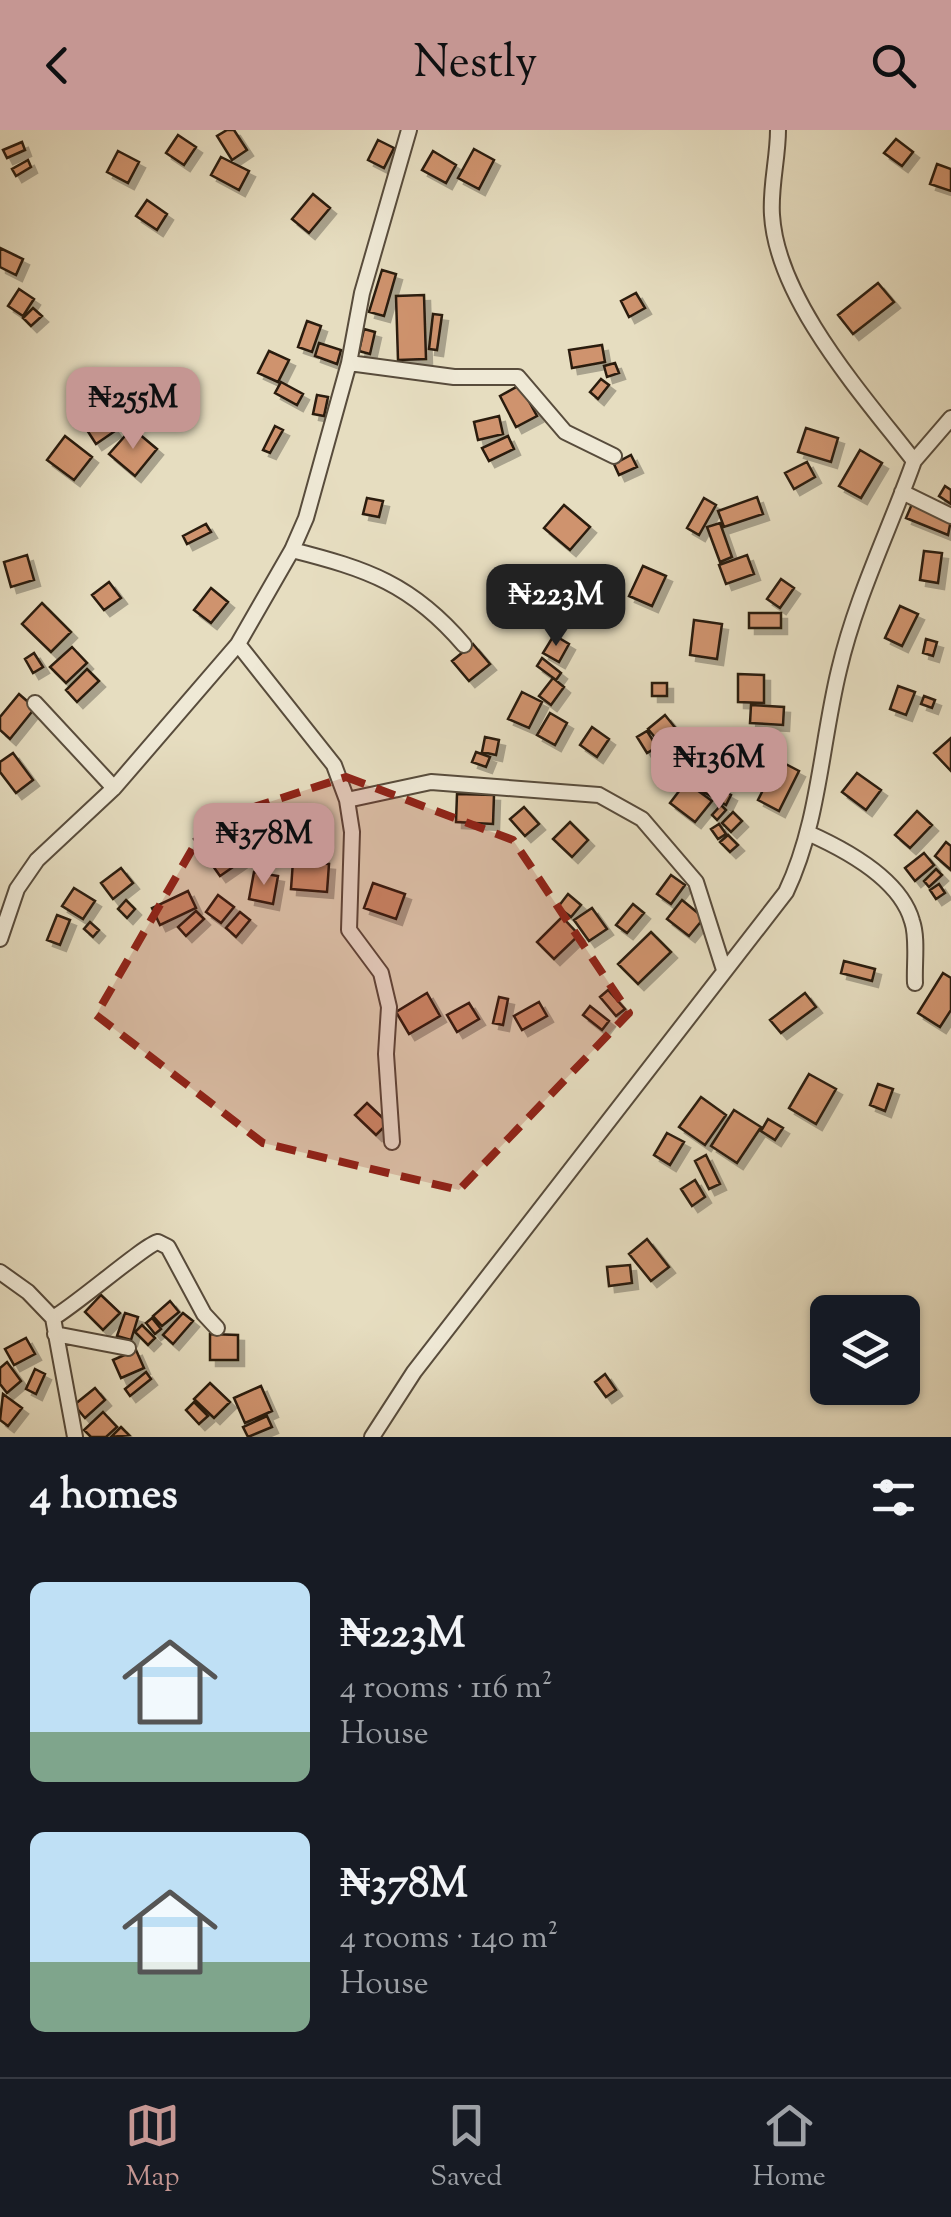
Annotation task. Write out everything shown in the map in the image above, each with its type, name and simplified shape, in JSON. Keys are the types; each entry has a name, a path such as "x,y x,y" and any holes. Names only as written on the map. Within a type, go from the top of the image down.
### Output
{"street":[{"path":"0,939 18,889 37,860 114,788 238,644 292,550 306,518 349,362 362,294 409,130"},
{"path":"778,130 772,214 778,254 791,288 914,461"},
{"path":"349,362 454,376 518,376 565,432 614,456"},
{"path":"372,1437 414,1372 786,892 803,858 830,732 838,672 870,565 914,461 951,418"},
{"path":"902,492 951,516"},
{"path":"292,550 364,568 401,588 434,609 464,644"},
{"path":"238,644 334,765 347,800 352,832 349,930 381,973 389,1006 386,1054 392,1142"},
{"path":"35,703 114,788"},
{"path":"347,800 430,782 598,795 642,819 696,882 724,970"},
{"path":"808,832 839,847 878,876 903,902 914,927 914,983"},
{"path":"54,1326 148,1244 158,1242 168,1248 204,1314 217,1328"},
{"path":"0,1272 28,1292 54,1326 75,1437"},
{"path":"54,1326 128,1348"}],"highlighted area":[{"path":"346,777 513,840 629,1013 459,1190 263,1143 96,1015 208,822"}],"building":[{"path":"234,130 247,150 232,160 217,136"},
{"path":"178,135 196,147 184,165 166,153"},
{"path":"896,139 913,152 902,166 884,153"},
{"path":"378,140 394,148 384,168 368,160"},
{"path":"22,142 25,150 7,158 3,150"},
{"path":"474,149 494,160 479,189 458,178"},
{"path":"118,151 139,162 128,183 107,172"},
{"path":"433,151 456,165 446,183 422,170"},
{"path":"221,157 249,171 239,190 211,175"},
{"path":"28,160 31,167 16,176 12,169"},
{"path":"937,164 951,169 951,191 930,184"},
{"path":"313,194 330,208 309,233 292,219"},
{"path":"147,200 167,214 157,230 136,216"},
{"path":"0,248 23,259 16,275 0,267"},
{"path":"382,270 396,274 384,316 369,312"},
{"path":"878,283 894,302 853,334 838,315"},
{"path":"19,289 34,299 23,316 8,306"},
{"path":"636,293 645,308 629,317 621,301"},
{"path":"424,295 426,359 398,360 396,296"},
{"path":"33,308 42,316 31,326 23,318"},
{"path":"433,314 442,315 437,350 429,349"},
{"path":"307,321 321,326 312,352 298,347"},
{"path":"364,329 375,332 370,354 359,351"},
{"path":"319,343 341,350 337,364 315,356"},
{"path":"602,345 605,362 572,368 569,350"},
{"path":"269,351 289,360 278,382 258,373"},
{"path":"615,363 619,373 607,377 604,366"},
{"path":"601,379 609,385 598,399 590,392"},
{"path":"281,382 303,394 297,405 275,393"},
{"path":"520,385 537,416 516,427 500,396"},
{"path":"317,395 328,397 324,416 313,414"},
{"path":"499,416 503,434 478,440 474,422"},
{"path":"105,417 115,431 96,444 87,430"},
{"path":"275,426 283,430 270,453 263,450"},
{"path":"132,428 157,449 135,476 109,454"},
{"path":"806,428 838,438 831,462 798,452"},
{"path":"65,436 92,457 74,480 47,460"},
{"path":"508,436 514,449 489,461 482,448"},
{"path":"860,450 882,463 861,498 839,486"},
{"path":"631,455 637,467 619,475 614,464"},
{"path":"807,462 815,477 794,489 785,473"},
{"path":"945,486 951,490 951,504 939,496"},
{"path":"757,497 763,514 724,527 718,511"},
{"path":"367,498 383,501 379,517 363,514"},
{"path":"704,498 716,505 699,535 687,528"},
{"path":"912,504 951,520 948,535 906,518"},
{"path":"564,505 590,527 570,550 544,528"},
{"path":"720,523 732,557 720,562 707,527"},
{"path":"206,524 211,532 187,544 183,536"},
{"path":"924,551 942,553 938,583 920,580"},
{"path":"27,555 34,580 11,587 4,562"},
{"path":"747,555 754,574 726,584 719,565"},
{"path":"643,566 666,576 652,606 629,596"},
{"path":"781,579 794,588 780,608 767,599"},
{"path":"109,582 121,598 104,610 92,595"},
{"path":"211,588 228,602 211,623 194,610"},
{"path":"42,603 71,632 51,652 22,624"},
{"path":"900,606 918,614 902,646 885,638"},
{"path":"749,613 781,613 781,628 749,628"},
{"path":"694,620 722,624 717,659 690,655"},
{"path":"554,635 569,644 559,662 543,653"},
{"path":"926,639 937,642 933,656 923,653"},
{"path":"473,644 490,664 469,681 452,661"},
{"path":"72,647 87,663 66,683 50,667"},
{"path":"34,653 43,667 33,673 25,659"},
{"path":"542,658 561,673 556,680 537,666"},
{"path":"87,669 99,681 77,702 66,690"},
{"path":"738,674 764,675 764,703 738,702"},
{"path":"553,678 564,687 551,705 539,696"},
{"path":"652,683 667,683 667,696 652,696"},
{"path":"898,686 915,692 906,715 890,709"},
{"path":"522,692 542,702 529,728 508,719"},
{"path":"19,694 35,708 10,739 0,730 0,717"},
{"path":"924,696 935,700 932,708 921,704"},
{"path":"751,705 784,707 783,725 750,723"},
{"path":"550,713 567,723 555,745 537,735"},
{"path":"665,715 681,735 664,748 648,729"},
{"path":"592,727 609,739 597,757 580,745"},
{"path":"647,731 657,747 647,753 637,737"},
{"path":"485,737 499,740 496,755 482,752"},
{"path":"951,738 951,771 934,753"},
{"path":"746,746 757,760 741,772 731,757"},
{"path":"476,752 490,757 486,767 472,762"},
{"path":"13,753 33,780 16,793 0,772 0,762"},
{"path":"778,760 799,771 779,811 758,800"},
{"path":"857,773 881,790 866,810 842,792"},
{"path":"686,782 712,801 695,822 670,803"},
{"path":"707,782 731,795 726,805 702,791"},
{"path":"457,794 494,795 493,824 456,822"},
{"path":"721,805 726,810 717,820 712,815"},
{"path":"524,807 539,824 525,836 510,819"},
{"path":"917,811 932,825 910,848 895,835"},
{"path":"733,812 742,821 731,832 722,823"},
{"path":"223,818 249,856 220,876 194,839"},
{"path":"570,822 588,840 572,857 553,839"},
{"path":"719,824 726,834 718,839 711,829"},
{"path":"728,835 738,845 730,852 720,842"},
{"path":"946,842 951,846 951,870 935,856"},
{"path":"924,853 934,865 915,881 905,868"},
{"path":"293,861 329,864 327,892 291,889"},
{"path":"121,868 133,883 113,899 101,883"},
{"path":"936,869 942,875 929,887 924,881"},
{"path":"254,872 278,876 273,904 249,899"},
{"path":"671,875 685,885 671,904 657,894"},
{"path":"373,883 405,894 396,919 364,908"},
{"path":"939,884 945,893 936,899 930,890"},
{"path":"74,888 95,901 83,919 62,906"},
{"path":"188,891 196,908 160,925 152,908"},
{"path":"568,894 581,905 571,917 558,907"},
{"path":"218,895 234,907 221,923 206,912"},
{"path":"126,900 135,909 127,918 118,909"},
{"path":"682,900 704,918 689,936 667,919"},
{"path":"633,904 644,913 627,933 616,925"},
{"path":"592,908 607,929 589,941 574,920"},
{"path":"196,911 204,919 186,936 178,927"},
{"path":"240,912 250,920 236,937 226,928"},
{"path":"57,915 70,920 60,945 47,940"},
{"path":"562,917 579,935 554,959 537,942"},
{"path":"90,922 99,930 93,937 84,929"},
{"path":"651,932 671,952 638,984 618,964"},
{"path":"844,961 875,969 872,981 841,973"},
{"path":"943,973 951,978 951,1010 940,1027 918,1013"},
{"path":"608,990 625,1009 616,1016 600,997"},
{"path":"427,993 440,1016 409,1034 396,1012"},
{"path":"805,993 816,1007 781,1033 770,1020"},
{"path":"499,997 508,999 503,1025 493,1023"},
{"path":"539,1002 547,1016 522,1030 514,1016"},
{"path":"469,1003 479,1019 457,1032 447,1015"},
{"path":"590,1006 609,1021 602,1030 583,1015"},
{"path":"809,1074 836,1089 816,1124 789,1108"},
{"path":"878,1084 893,1089 885,1111 870,1105"},
{"path":"701,1097 726,1115 705,1145 679,1127"},
{"path":"367,1103 388,1123 376,1135 355,1115"},
{"path":"734,1110 761,1127 737,1163 711,1146"},
{"path":"768,1119 783,1128 775,1140 761,1131"},
{"path":"667,1133 684,1142 670,1165 654,1155"},
{"path":"706,1155 720,1184 709,1189 695,1161"},
{"path":"695,1180 705,1197 692,1206 681,1189"},
{"path":"647,1239 669,1267 651,1281 629,1254"},
{"path":"630,1265 632,1283 609,1286 607,1267"},
{"path":"101,1295 120,1313 103,1330 85,1312"},
{"path":"170,1301 179,1312 162,1326 153,1316"},
{"path":"125,1313 138,1317 131,1340 117,1336"},
{"path":"183,1313 193,1321 173,1344 163,1335"},
{"path":"152,1318 161,1329 155,1334 146,1323"},
{"path":"142,1325 155,1338 148,1345 135,1332"},
{"path":"210,1334 238,1335 238,1360 210,1360"},
{"path":"26,1338 35,1354 14,1365 5,1349"},
{"path":"136,1350 144,1368 121,1378 113,1360"},
{"path":"7,1362 21,1381 7,1393 0,1384 0,1368"},
{"path":"35,1369 45,1374 36,1394 26,1389"},
{"path":"146,1372 151,1379 130,1396 125,1389"},
{"path":"605,1374 616,1390 606,1397 595,1382"},
{"path":"210,1383 230,1402 214,1418 194,1399"},
{"path":"261,1386 272,1411 245,1423 234,1398"},
{"path":"95,1388 105,1400 85,1418 74,1405"},
{"path":"3,1394 22,1408 8,1426 0,1420"},
{"path":"194,1402 208,1416 199,1424 186,1410"},
{"path":"103,1412 117,1427 106,1437 91,1437 84,1430"},
{"path":"267,1416 272,1427 248,1437 243,1427"},
{"path":"121,1427 129,1435 111,1437"}]}
